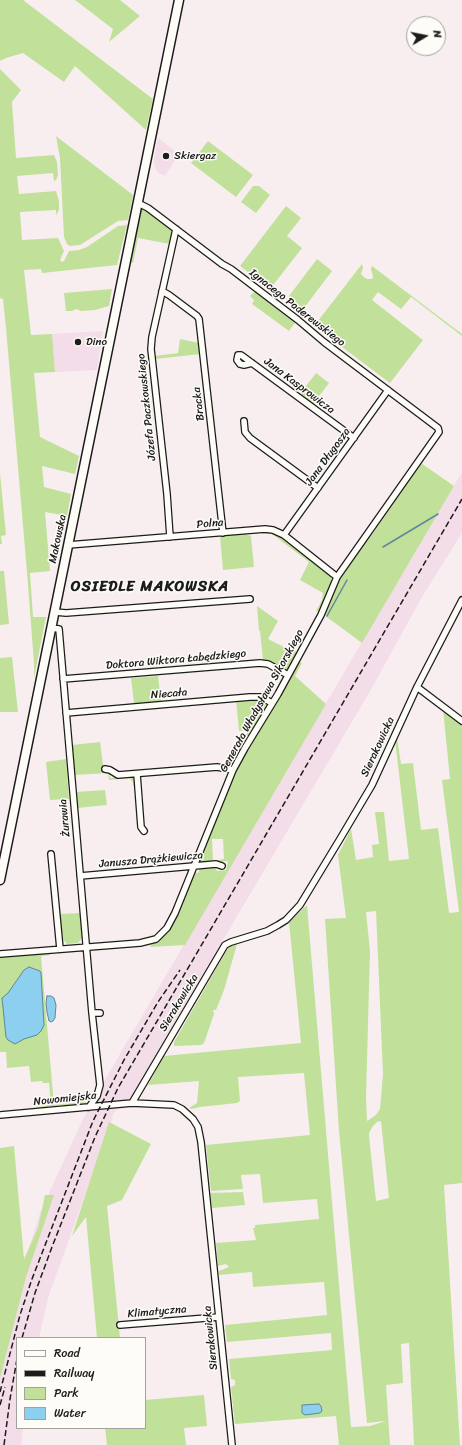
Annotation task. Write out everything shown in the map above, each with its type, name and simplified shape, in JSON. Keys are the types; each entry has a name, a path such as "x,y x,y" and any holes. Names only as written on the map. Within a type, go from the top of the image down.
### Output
{"street":[{"name":"Makowska","path":"0,880 179,0"},
{"name":"Ignacego Paderewskiego","path":"138,203 148,208 222,264 231,268 438,428 439,432"},
{"name":"Józefa Paczkowskiego","path":"170,537 167,494 151,349 176,229"},
{"name":"Bracka","path":"162,291 169,294 199,319 224,533"},
{"name":"Jana Kasprowicza","path":"252,363 354,438"},
{"name":"Jana Długosza","path":"284,535 388,390"},
{"path":"244,421 246,434 250,438 318,488"},
{"name":"Generała Władysława Sikorskiego","path":"0,954 140,943 152,940 161,935 170,924 233,770 322,615 337,578 439,432"},
{"name":"Polna","path":"68,545 265,529 277,531 284,535 337,578"},
{"path":"55,612 66,613 250,599"},
{"name":"Sierakowicka","path":"232,1445 201,1142 198,1127 190,1116 182,1109 174,1105 132,1103 225,945 236,940 254,936 278,925 286,920 300,905 372,785 417,687 462,600"},
{"name":"Żurawia","path":"52,628 58,629 100,1087 97,1096 89,1107"},
{"name":"Doktora Wiktora Łabędzkiego","path":"63,679 260,663 268,664 288,675"},
{"path":"417,687 462,721"},
{"name":"Niecała","path":"66,713 250,697 261,697 272,703"},
{"path":"105,769 110,770 117,775 217,767 233,770"},
{"path":"137,774 141,827 144,831"},
{"path":"51,854 60,949"},
{"name":"Janusza Drążkiewicza","path":"80,876 216,864 222,866"},
{"path":"92,1012 100,1013"},
{"name":"Nowomiejska","path":"0,1115 132,1103"},
{"name":"Klimatyczna","path":"120,1325 219,1317"}],"shaded area":[{"name":"Skiergaz","path":"158,138 179,154 165,176 158,173 154,165"},
{"path":"103,331 97,370 55,372 52,334"},
{"path":"462,472 462,533 422,597 369,693 155,1055 127,1108 117,1109 112,1116 113,1117 48,1298 39,1337 16,1337 16,1429 23,1429 21,1445 0,1445 0,1367 20,1276 40,1213 82,1121 125,1045"}],"green space":[{"path":"0,0 23,0 153,99 146,130 75,66 64,82 23,53 0,61"},
{"path":"75,0 120,0 140,16 109,42 113,29"},
{"path":"0,69 21,90 12,102 16,158 54,155 57,162 58,175 54,181 53,173 17,176 19,194 56,191 59,201 59,210 56,215 56,210 20,212 22,240 58,238 64,251 60,260 62,262 69,251 87,247 118,226 127,225 117,265 42,273 41,269 24,270 31,335 52,334 55,372 34,373 40,437 79,456 75,474 42,466 44,487 71,494 67,516 45,512 50,571 30,573 33,617 46,617 34,678 27,572 6,328 3,299 0,298"},
{"path":"56,136 133,195 128,220 118,221 80,245 70,246 67,244 64,237 60,158"},
{"path":"208,141 253,175 236,197 191,163"},
{"path":"253,186 259,186 270,195 256,213 241,202"},
{"path":"286,206 301,218 287,236 302,248 270,289 240,266"},
{"path":"141,210 149,211 170,228 172,234 170,244 138,238 133,263 130,262"},
{"path":"317,259 332,271 301,312 286,300"},
{"path":"362,264 363,268 361,274 364,277 367,279 372,279 372,266 462,334 462,336 411,297 401,309 378,292 372,300 423,340 390,383 314,326"},
{"path":"112,289 109,306 95,310 81,311 76,309 66,311 64,293"},
{"path":"256,290 296,321 289,331 252,304 254,300 250,296"},
{"path":"180,339 199,343 201,354 155,359 155,356 178,353"},
{"path":"316,373 329,383 313,404 300,394"},
{"path":"421,463 454,486 362,643 324,615 342,573 346,572 346,568 370,534 372,535"},
{"path":"0,473 6,535 1,536 2,544 0,544"},
{"path":"263,532 275,533 281,536 330,575 332,583 320,612 316,611 322,600 323,593 300,580 309,562 272,534 262,534"},
{"path":"245,534 251,536 254,567 223,570 220,536"},
{"path":"0,571 4,571 9,624 0,625"},
{"path":"257,606 278,621 268,639 298,653 290,668 287,670 263,660 260,631 258,630"},
{"path":"12,657 18,712 0,712 0,658"},
{"path":"298,662 302,663 295,676 326,704 185,945 150,947 152,943 165,935 171,927 194,872 198,873 200,868 215,867 217,871 226,870 228,861 203,864 200,863 199,860 240,761","holes":["212,839 223,839 224,859 213,861"]},
{"path":"158,676 161,701 176,700 176,702 131,706 131,704 134,703 131,678"},
{"path":"259,699 264,701 266,704 266,709 234,763 231,765 230,760 249,730 239,731 236,700"},
{"path":"443,709 451,718 462,724 462,1183 444,1185 460,1445 414,1445 409,1343 401,1344 403,1383 386,1385 390,1445 339,1445 336,1416 235,1424 231,1387 235,1385 235,1380 231,1379 229,1359 332,1350 331,1333 227,1342 225,1325 327,1315 324,1282 253,1287 252,1272 219,1275 219,1271 229,1267 226,1264 218,1266 216,1243 256,1240 253,1228 255,1228 255,1225 319,1219 317,1199 263,1203 260,1174 241,1175 243,1189 211,1191 206,1145 310,1135 304,1073 238,1077 240,1101 237,1103 191,1109 189,1108 197,1103 199,1081 148,1085 164,1056 301,1043 289,922 307,905 351,1427 370,1426 386,1421 367,1423 339,1131 325,919 346,918 338,855 351,829 356,860 373,857 372,845 379,844 375,812 384,812 389,861 409,859 395,740 397,737 401,764 413,763 421,830 438,828 449,913 459,912 442,780 450,779","holes":["376,911 383,1074 380,1109 376,1115 367,1121 366,1097 370,951 366,912","381,1121 389,1198 376,1201 369,1133 373,1126 377,1122"]},
{"path":"100,742 104,772 109,772 110,778 133,777 135,779 135,785 133,786 133,782 129,778 109,780 108,773 74,775 72,745"},
{"path":"66,759 69,799 50,800 46,762"},
{"path":"105,790 107,805 77,808 76,792"},
{"path":"80,913 82,938 78,943 67,944 63,939 60,914"},
{"path":"237,944 224,990 216,1010 213,1010 214,1014 204,1043 201,1045 174,1046 174,1042 227,950 231,945"},
{"path":"49,952 50,955 41,956 54,1105 86,1103 71,1106 63,1105 37,1108 35,1103 37,1107 51,1105 49,1083 43,1083 42,1081 31,1082 29,1066 7,1068 6,1052 0,1052 0,956"},
{"path":"109,1122 151,1144 122,1200 107,1206 120,1337 97,1337 86,1217 72,1236"},
{"path":"14,1146 24,1259 38,1228 45,1195 54,1195 26,1277 0,1378 0,1148"},
{"path":"243,1192 245,1205 212,1208 210,1193"},
{"path":"204,1395 207,1426 184,1428 186,1445 107,1445 105,1429 146,1429 146,1400"}],"water":[{"path":"29,967 40,971 41,973 44,1025 37,1035 24,1039 15,1044 6,1037 2,998 8,993 24,970"},
{"path":"47,996 54,998 56,1005 55,1018 51,1022 49,1021 47,1012"},
{"path":"319,1404 322,1411 320,1413 305,1415 302,1413 302,1405"}],"waterway":[{"path":"383,547 438,514"},
{"path":"327,616 347,580"}],"railway":[{"path":"22,1337 35,1293 52,1247 95,1137 118,1088 462,499"},
{"path":"0,1392 20,1315 32,1279 93,1121 124,1060 158,1002 180,970"},
{"path":"4,1445 16,1365"},
{"path":"0,1405 5,1387"}],"place":[{"name":"Skiergaz","path":"166,156"},
{"name":"Dino","path":"78,342"}],"district":[{"name":"OSIEDLE MAKOWSKA","path":"150,587"}]}
